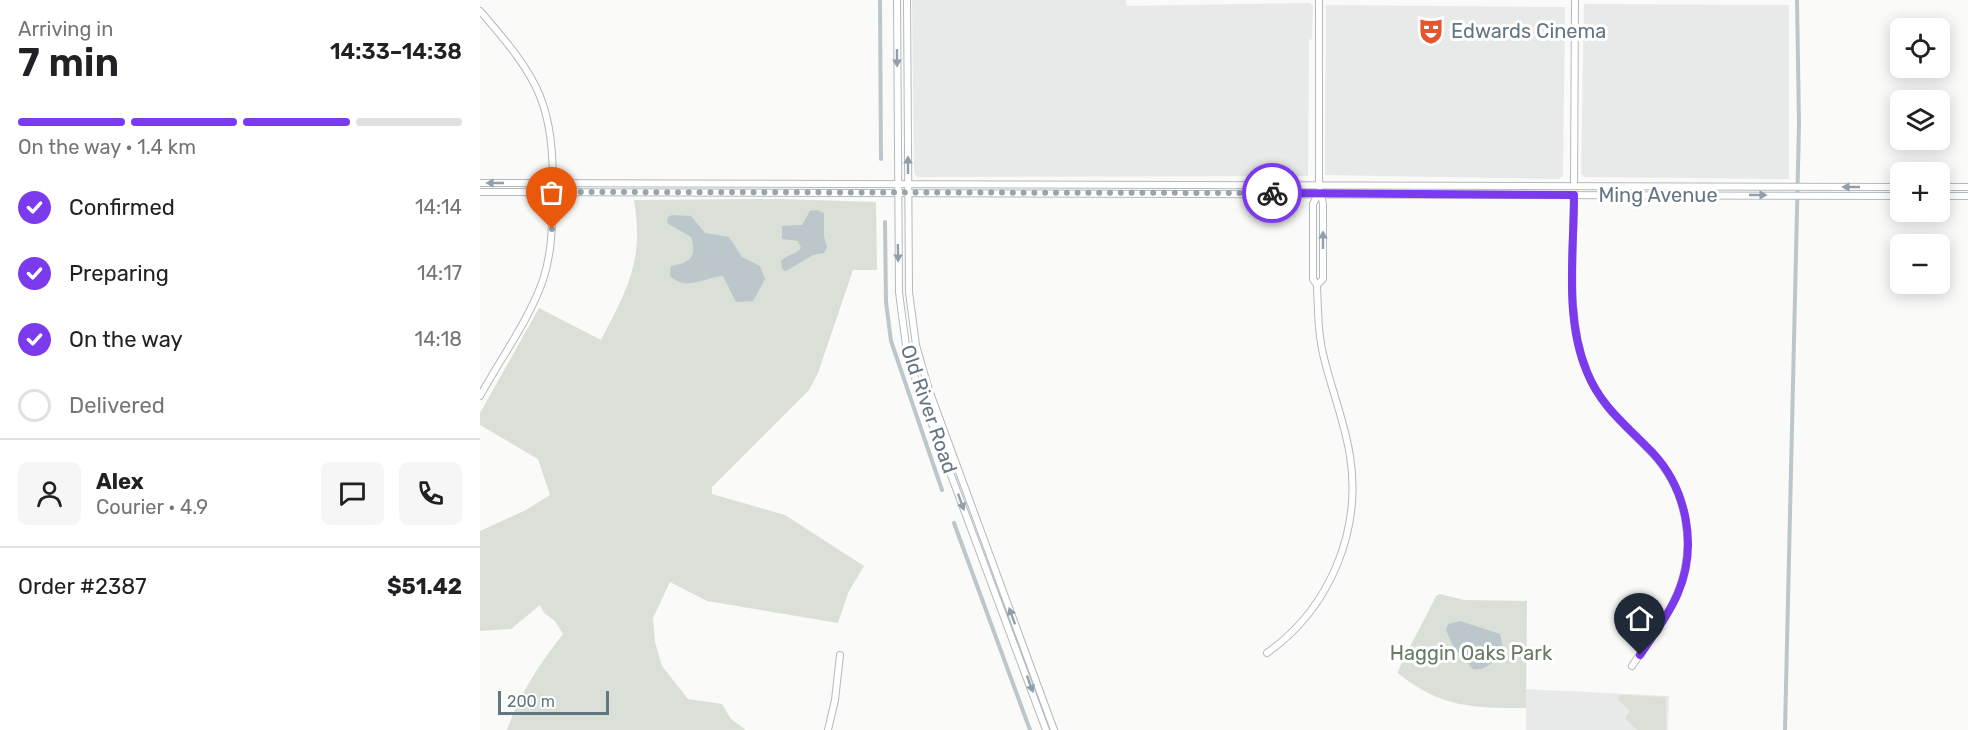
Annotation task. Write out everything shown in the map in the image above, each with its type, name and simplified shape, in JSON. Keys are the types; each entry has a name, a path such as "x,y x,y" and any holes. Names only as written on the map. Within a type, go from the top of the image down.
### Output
{"main road":[{"name":"Old River Road","path":"897,0 899,292 911,364 1046,730"},
{"name":"Old River Road","path":"907,0 909,292 920,362 1054,730"},
{"path":"1267,653 1297,627 1320,597 1338,562 1351,515 1350,458 1321,345 1317,285 1313,279 1313,204 1319,193 1319,0"},
{"path":"1574,186 1575,0"},
{"path":"480,10 518,54 541,95 550,129 553,192 552,241 543,279 533,303 480,396"},
{"name":"Ming Avenue","path":"480,183 1890,187"},
{"path":"1698,195 1726,191 1732,186"},
{"path":"1950,187 1968,188"},
{"name":"Ming Avenue","path":"480,192 1890,196"},
{"path":"1574,195 1574,312 1583,363 1605,405 1657,458 1670,477 1679,496 1687,528 1687,560 1679,591 1669,612 1632,666"},
{"path":"1950,196 1968,196"},
{"path":"828,730 835,700 840,655"}],"shaded area":[{"path":"912,0 1126,0 1127,6 1310,3 1313,6 1312,39 1309,40 1308,176 917,177 914,173"},
{"path":"1584,4 1789,5 1789,179 1585,177 1581,174"},
{"path":"1326,5 1565,7 1563,176 1559,179 1325,175"},
{"path":"817,210 824,213 824,236 827,247 824,253 813,255 786,271 782,269 781,261 801,248 798,241 782,239 782,226 802,225 810,211"},
{"path":"672,215 691,216 705,233 729,237 742,257 760,266 765,279 753,301 736,302 723,276 683,283 670,276 671,266 688,261 693,254 691,237 667,223 668,217"},
{"path":"1460,621 1500,634 1503,649 1494,661 1483,668 1473,669 1454,648 1446,630 1448,624"},
{"path":"1526,689 1669,696 1668,730 1526,730"}],"green space":[{"path":"781,199 876,202 877,270 853,270 818,373 809,390 712,487 712,494 785,515 864,566 848,593 838,623 707,601 670,582 653,618 655,642 662,666 688,699 722,704 731,719 746,730 507,730 531,680 563,634 555,621 544,613 540,605 511,629 480,631 480,531 526,510 550,495 538,459 480,425 480,413 539,308 601,340 626,289 635,257 637,221 634,200"},
{"name":"Haggin Oaks Park","path":"1440,594 1464,600 1527,601 1526,708 1459,704 1413,685 1398,673 1436,596"},
{"path":"1619,695 1666,697 1666,730 1637,730 1625,718 1630,711 1618,700"}],"waterway":[{"path":"880,0 881,159"},
{"path":"1785,730 1799,124 1797,0"},
{"path":"885,222 886,302 891,341 942,490"},
{"path":"954,523 1030,730"}],"way so far":[{"path":"552,229 553,192 1272,193"}],"place":[{"name":"Edwards Cinema","path":"1431,31"}],"route":[{"path":"1272,193 1574,195 1574,312 1576,336 1583,363 1605,405 1620,424 1651,451 1664,467 1679,496 1686,518 1687,560 1683,580 1669,612 1640,655"}]}
